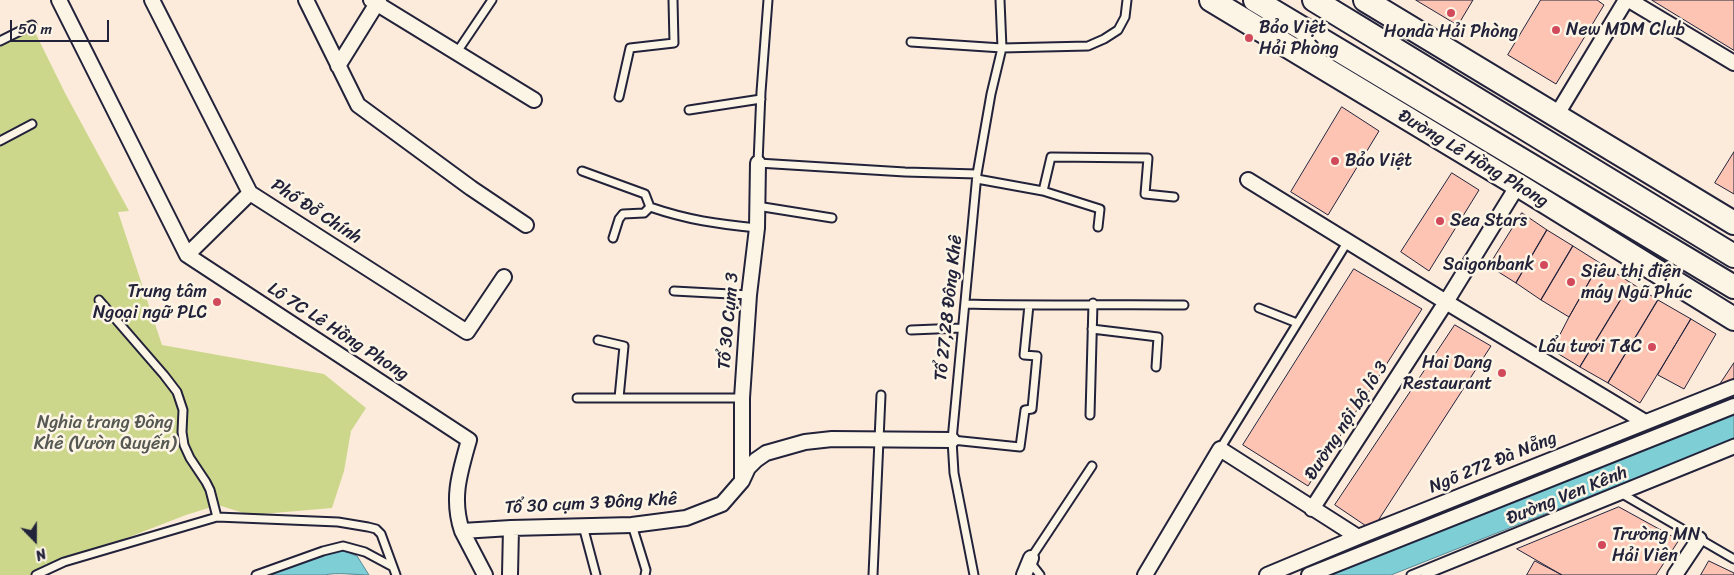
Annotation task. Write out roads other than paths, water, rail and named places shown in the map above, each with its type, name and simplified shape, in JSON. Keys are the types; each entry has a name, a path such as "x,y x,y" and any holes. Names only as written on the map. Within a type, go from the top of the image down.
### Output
{"main road":[{"name":"Đường Lê Hồng Phong","path":"1211,0 1518,185 1734,319"},
{"name":"Đường Lê Hồng Phong","path":"1255,0 1734,287"},
{"path":"1314,0 1734,256"},
{"path":"1365,0 1734,223"}],"street":[{"path":"59,0 187,255 250,192"},
{"name":"Phố Đỗ Chính","path":"152,0 250,192 467,332 504,277"},
{"path":"306,0 358,105 471,188 526,225"},
{"path":"1556,116 1628,0 1734,63"},
{"path":"338,66 376,1 534,100"},
{"name":"Tổ 30 Cụm 3","path":"742,481 742,398 749,294 757,228 758,164"},
{"path":"1248,180 1645,422"},
{"name":"Đường nội bộ lô 3","path":"1312,509 1446,302 1518,185"},
{"name":"Lô 7C Lê Hồng Phong","path":"187,255 469,440 457,489 457,516 462,531"},
{"name":"Ngõ 272 Đà Nẵng","path":"1267,575 1734,387"},
{"path":"1309,575 1734,406"},
{"name":"Tổ 30 cụm 3 Đông Khê","path":"462,531 632,525 686,518 722,504 742,481 748,468 766,453 805,442 832,439 952,440"},
{"path":"1145,575 1220,449"},
{"name":"Đường nội bộ lô 3","path":"1220,449 1358,537"},
{"path":"510,575 511,528"},
{"path":"462,531 485,575"},
{"path":"1675,575 1699,539"},
{"path":"1024,575 1031,558"}],"lane":[{"path":"457,52 492,0"},
{"path":"620,97 630,48 674,43 673,0"},
{"name":"Tổ 30 Cụm 3","path":"758,164 760,99 768,0"},
{"name":"Tổ 27,28 Đông Khê","path":"952,440 977,176 991,94 1002,48 1000,0"},
{"path":"911,42 1002,48 1088,46 1095,44 1118,30 1125,17 1127,0"},
{"path":"0,42 32,25"},
{"path":"688,110 760,99"},
{"path":"0,141 32,124"},
{"path":"1043,191 1051,157 1148,158 1145,194 1174,197"},
{"path":"758,164 977,176 1043,191 1100,208 1098,227"},
{"path":"582,171 645,194 650,207"},
{"path":"757,206 832,218"},
{"path":"650,207 687,219 711,224 757,228"},
{"path":"613,238 619,219 623,214 644,213 650,207"},
{"path":"1220,449 1348,241"},
{"path":"674,291 749,294"},
{"path":"99,300 177,392 183,410 182,432 184,446 210,490 217,517"},
{"path":"966,304 1094,303 1184,305"},
{"path":"1090,415 1094,303"},
{"path":"974,575 954,473 952,440 1020,446 1025,410 1032,409 1037,356 1024,355 1029,305"},
{"path":"1259,308 1297,323"},
{"path":"910,330 962,328"},
{"path":"1092,329 1158,338 1156,367"},
{"path":"598,340 624,346 619,398"},
{"path":"873,575 881,396"},
{"path":"577,398 742,398"},
{"name":"Đường Ven Kênh","path":"1411,575 1734,443"},
{"name":"Đường Ven Kênh","path":"1425,575 1734,450"},
{"path":"1040,575 1033,566 1031,558 1092,466"},
{"path":"1624,495 1734,559"},
{"path":"36,575 64,562 217,517 338,522 376,529 381,534 396,575"},
{"path":"632,525 646,570 645,575"},
{"path":"583,526 596,575"},
{"path":"256,575 323,551 343,546 365,552 393,567"}],"water":[{"path":"1734,415 1734,439 1391,575 1330,575 1405,544"},
{"path":"341,550 357,556 369,575 264,575 307,560"}],"place":[{"name":"Honda Hải Phòng","path":"1451,13"},
{"name":"New MDM Club","path":"1556,30"},
{"name":"Bảo Việt Hải Phòng","path":"1249,38"},
{"name":"Bảo Việt","path":"1335,161"},
{"name":"Sea Stars","path":"1440,221"},
{"name":"Saigonbank","path":"1544,265"},
{"name":"Siêu thị điện máy Ngũ Phúc","path":"1571,282"},
{"name":"Trung tâm Ngoại ngữ PLC","path":"217,302"},
{"name":"Lẩu tươi T&C","path":"1652,347"},
{"name":"Hai Dang Restaurant","path":"1502,373"},
{"name":"Trường MN Hải Viên","path":"1602,545"}],"park label":[{"name":"Nghia trang Đông Khê (Vườn Quyến)","path":"105,433"}]}
